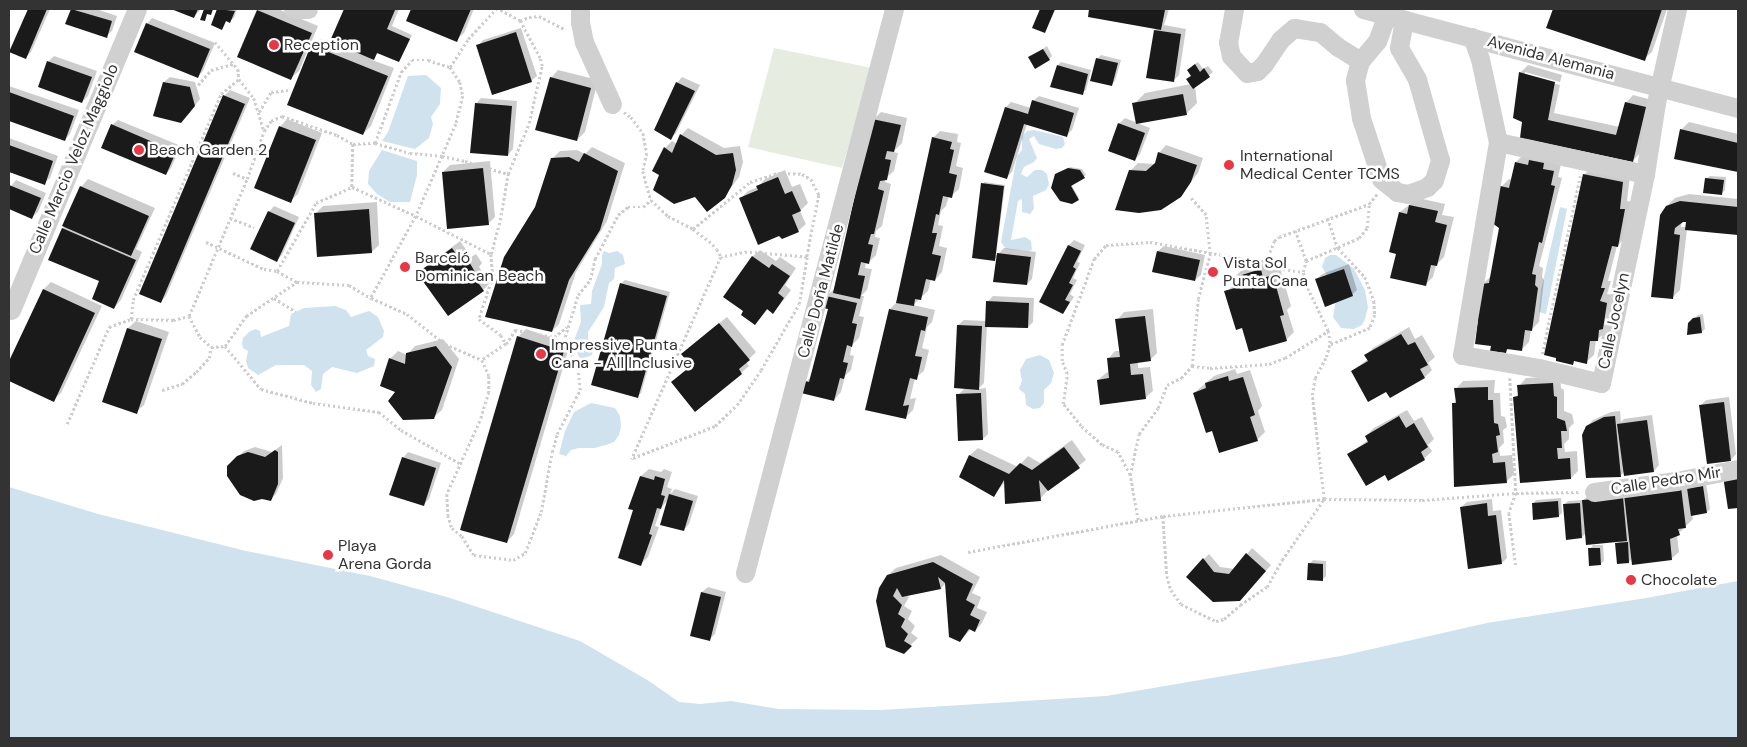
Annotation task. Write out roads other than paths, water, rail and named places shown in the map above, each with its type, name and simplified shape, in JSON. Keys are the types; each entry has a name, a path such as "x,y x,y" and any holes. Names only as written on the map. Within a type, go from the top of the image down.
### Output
{"street":[{"name":"Calle Marcio Veloz Maggiolo","path":"11,310 137,9"},
{"path":"293,9 308,9"},
{"path":"580,9 582,33 612,104"},
{"name":"Calle Doña Matilde","path":"746,573 894,9"},
{"path":"1234,9 1228,42 1231,56 1247,73 1256,71 1264,64 1280,40 1294,28 1320,32 1338,48 1360,61"},
{"name":"Avenida Alemania","path":"1367,9 1738,108"},
{"path":"1498,142 1645,174 1656,103 1661,88 1677,9"},
{"path":"1396,17 1399,48 1417,79 1440,160 1439,170 1434,180 1418,192 1408,194 1397,192 1385,184 1377,170 1361,118 1354,80 1360,61 1396,17"},
{"name":"Calle Jocelyn","path":"1472,37 1480,59 1498,142 1462,355 1539,368 1601,383 1645,174"},
{"name":"Calle Pedro Mir","path":"1594,492 1676,481 1738,469"}],"water":[{"path":"426,75 441,88 440,104 431,117 433,124 429,138 415,149 382,141 388,132 408,76"},
{"path":"1034,130 1063,137 1065,144 1062,148 1056,149 1039,144 1034,136 1029,139 1037,158 1034,162 1024,167 1021,174 1027,177 1035,170 1042,170 1047,174 1049,184 1046,190 1033,196 1034,209 1030,214 1022,212 1022,201 1021,199 1018,201 1011,240 1025,237 1031,241 1032,250 1006,249 1001,242 1017,156 1022,150 1022,137 1027,131"},
{"path":"382,150 417,161 417,175 410,202 390,202 377,194 368,184 369,171"},
{"path":"1560,207 1567,209 1546,314 1539,312 1541,290"},
{"path":"604,251 609,253 617,251 623,255 625,264 615,268 614,279 609,283 604,307 588,332 588,343 594,346 592,355 582,359 579,357 573,343 581,322 580,305 591,304 592,291 602,264"},
{"path":"1330,255 1336,255 1354,269 1365,290 1368,307 1365,319 1362,325 1354,329 1341,328 1333,317 1336,299 1332,284 1322,267 1325,258"},
{"path":"335,306 346,310 351,317 369,311 378,317 384,331 383,337 366,350 368,356 375,359 374,366 357,373 332,367 323,374 321,389 316,392 311,385 312,371 304,365 276,365 258,375 248,368 246,361 248,351 243,348 242,344 243,338 249,332 255,329 260,331 261,337 289,326 291,314 304,308"},
{"path":"1040,355 1049,360 1054,373 1051,383 1044,390 1044,403 1040,408 1033,409 1026,405 1025,394 1019,389 1022,381 1020,370 1026,359"},
{"path":"591,403 615,408 620,416 621,427 619,435 614,442 606,445 571,450 566,456 559,454 565,431 574,412"},
{"path":"9,487 98,514 246,551 370,576 447,597 580,641 649,681 679,702 700,704 731,701 779,709 881,710 1106,696 1341,656 1487,623 1646,598 1738,581 1738,738 9,738"}],"place":[{"name":"Reception","path":"274,45"},
{"name":"Beach Garden 2","path":"139,150"},
{"name":"International Medical Center TCMS","path":"1229,165"},
{"name":"Barceló Dominican Beach","path":"405,267"},
{"name":"Vista Sol Punta Cana","path":"1213,272"},
{"name":"Impressive Punta Cana - All Inclusive","path":"541,354"},
{"name":"Playa Arena Gorda","path":"328,555"},
{"name":"Chocolate","path":"1631,580"}]}
